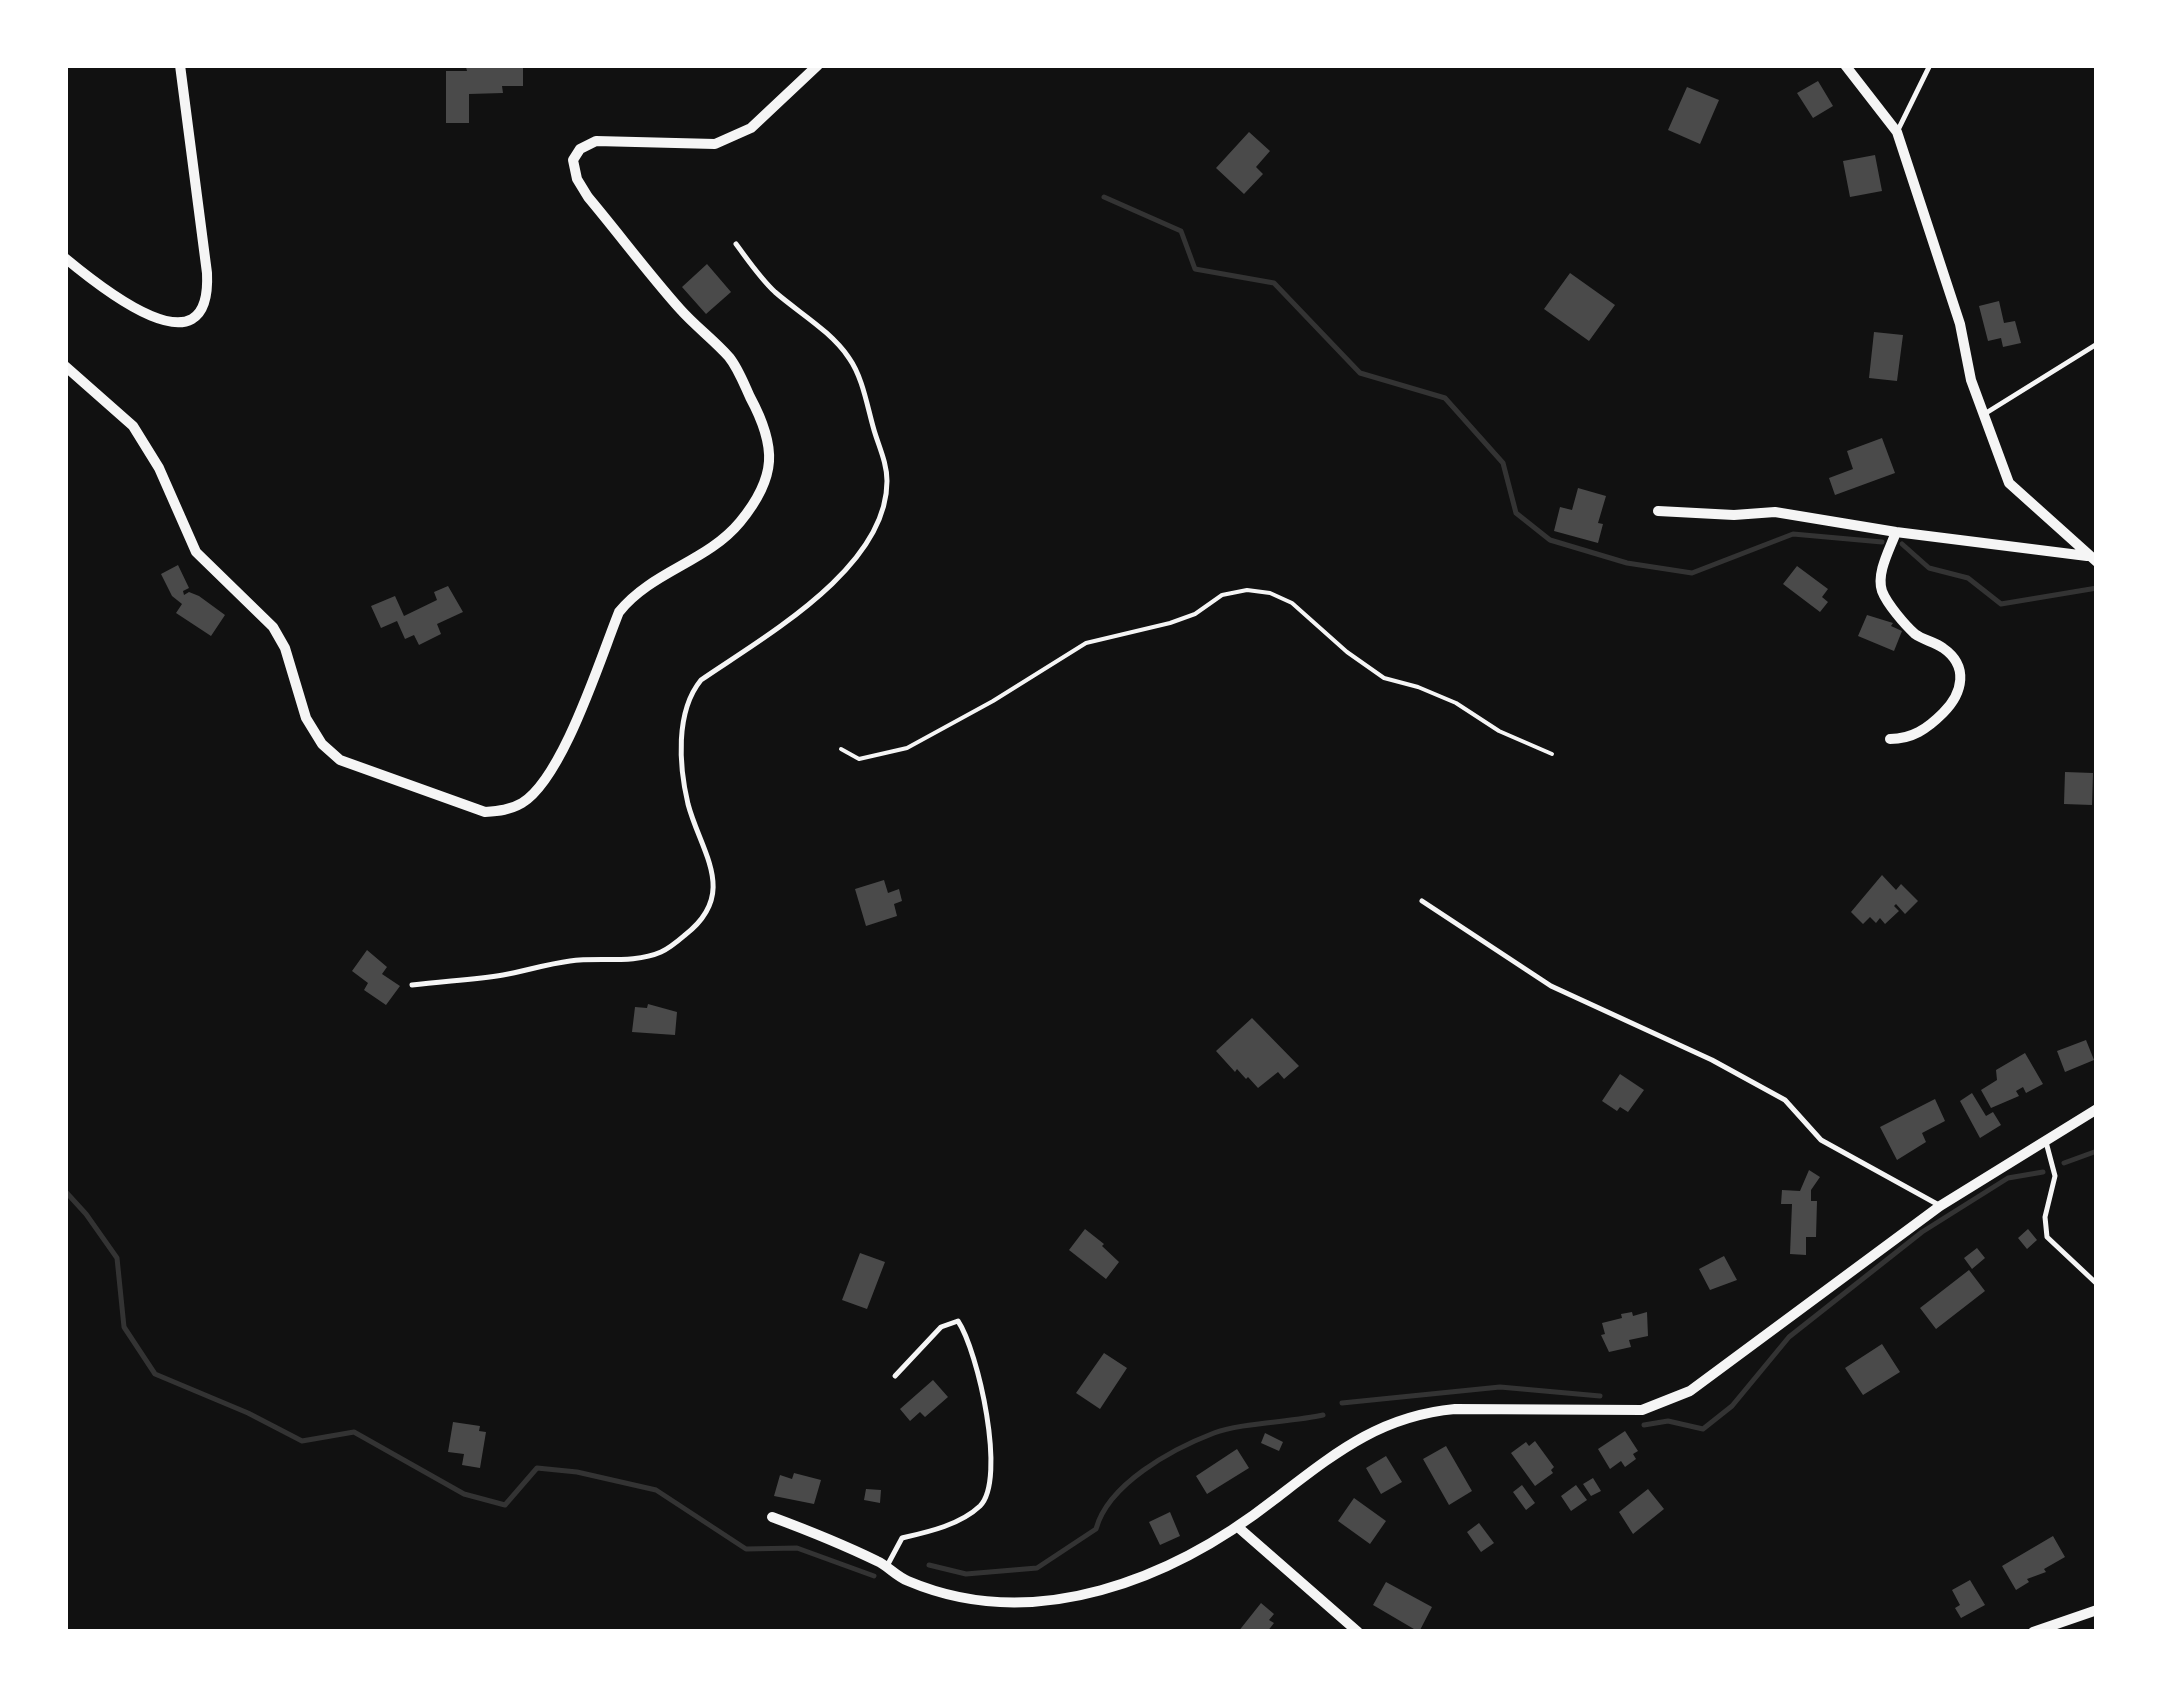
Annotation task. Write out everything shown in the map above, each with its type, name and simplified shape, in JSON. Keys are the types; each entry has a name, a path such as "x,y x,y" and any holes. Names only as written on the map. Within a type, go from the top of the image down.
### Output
{"street":[{"path":"65,258 138,311 162,321 184,323 202,311 208,295 207,273 180,65"},
{"path":"65,366 133,426 159,468 196,552 274,627 285,648 306,718 322,744 340,760 485,812 506,810 525,801 541,786 566,742 619,612 652,580 702,554 738,524 762,490 770,469 766,426 730,359 680,309 588,197 577,178 573,160 580,149 596,141 715,144 751,128 818,65"},
{"path":"1845,65 1897,132 1960,324 1970,380 2010,483 2093,559"},
{"path":"1658,510 1734,515 1775,512 2093,559"},
{"path":"1890,739 1907,739 1926,728 1946,710 1961,688 1960,667 1944,648 1916,635 1882,591 1881,573 1896,532"},
{"path":"772,1516 846,1546 887,1566 907,1581 951,1594 1045,1604 1104,1590 1222,1540 1307,1475 1392,1421 1455,1409 1642,1410 1690,1390 1940,1206 2097,1110"},
{"path":"1239,1528 1358,1632"},
{"path":"2033,1632 2097,1610"}],"lane":[{"path":"1897,132 1930,65"},
{"path":"412,985 501,976 573,960 645,956 660,953 692,930 705,914 714,887 709,856 684,786 685,710 694,688 846,572 878,524 886,499 887,476 855,369 840,347 771,288 736,244"},
{"path":"1984,415 2097,344"},
{"path":"1422,901 1551,986 1712,1060 1785,1100 1821,1140 1940,1206"},
{"path":"2046,1140 2055,1176 2045,1217 2048,1237 2097,1284"},
{"path":"887,1566 902,1538 963,1517 980,1505 990,1490 988,1431 977,1367 968,1334 958,1321 941,1327 896,1376"}],"path":[{"path":"841,749 859,758 907,748 1086,643 1170,623 1195,614 1222,595 1248,590 1270,593 1292,603 1347,652 1384,678 1418,686 1456,702 1499,732 1552,754"}],"building":[{"path":"523,65 523,86 502,86 503,93 469,94 469,123 446,123 446,71 467,71 466,67"},
{"path":"1818,81 1833,106 1813,118 1797,93"},
{"path":"1687,87 1719,100 1700,144 1668,130"},
{"path":"1249,132 1270,151 1256,167 1263,174 1244,194 1216,168"},
{"path":"1875,155 1882,191 1850,197 1843,161"},
{"path":"707,264 731,292 706,314 682,287"},
{"path":"1570,273 1615,305 1589,341 1544,309"},
{"path":"1999,301 2004,323 2015,321 2021,343 2003,347 2001,338 1988,341 1979,306"},
{"path":"1874,332 1903,335 1897,381 1869,378"},
{"path":"1882,438 1895,473 1835,495 1829,478 1853,469 1847,451"},
{"path":"1578,488 1606,496 1598,523 1603,524 1598,543 1554,531 1560,507 1572,510"},
{"path":"178,565 189,588 183,591 184,595 189,592 199,596 225,615 211,636 176,613 182,604 172,596 161,574"},
{"path":"1797,566 1828,589 1822,597 1828,602 1820,612 1783,584"},
{"path":"448,586 463,612 437,624 441,634 419,645 414,635 405,639 397,621 381,628 371,606 395,596 404,616 437,600 434,592"},
{"path":"1867,615 1893,623 1891,626 1902,631 1894,651 1858,636"},
{"path":"2065,772 2093,773 2092,805 2064,804"},
{"path":"1882,875 1896,890 1901,884 1918,901 1905,914 1896,904 1899,911 1885,924 1880,918 1876,923 1870,917 1863,924 1851,912"},
{"path":"884,880 888,893 899,889 902,901 894,904 897,916 866,926 855,889"},
{"path":"367,950 387,967 382,974 400,986 386,1005 364,990 368,983 352,971"},
{"path":"648,1004 677,1012 675,1035 632,1032 635,1007 647,1008"},
{"path":"1252,1018 1299,1066 1284,1079 1278,1072 1258,1088 1237,1069 1235,1072 1216,1051"},
{"path":"2086,1040 2094,1060 2065,1072 2057,1051"},
{"path":"2025,1053 2043,1084 2026,1093 2023,1087 2016,1091 2019,1096 1991,1108 1981,1090 1997,1080 1996,1070"},
{"path":"1620,1074 1644,1090 1628,1112 1620,1107 1617,1111 1602,1101"},
{"path":"1972,1093 1986,1116 1993,1112 2001,1125 1980,1138 1960,1101"},
{"path":"1935,1099 1945,1121 1922,1133 1926,1142 1897,1160 1880,1127"},
{"path":"1809,1170 1820,1177 1811,1190 1811,1201 1817,1201 1816,1237 1806,1237 1806,1255 1790,1254 1792,1204 1781,1204 1782,1190 1800,1191"},
{"path":"1085,1229 1119,1262 1106,1279 1069,1250"},
{"path":"2028,1229 2037,1240 2027,1249 2018,1238"},
{"path":"1977,1248 1985,1258 1972,1269 1964,1258"},
{"path":"860,1253 885,1262 867,1309 842,1300"},
{"path":"1724,1256 1737,1280 1710,1290 1699,1269"},
{"path":"1969,1270 1985,1291 1936,1329 1920,1308"},
{"path":"1632,1312 1633,1316 1647,1312 1648,1336 1629,1340 1631,1347 1609,1352 1601,1335 1605,1334 1602,1323"},
{"path":"1882,1344 1900,1372 1863,1395 1845,1368"},
{"path":"1104,1353 1127,1368 1100,1409 1076,1393"},
{"path":"933,1380 948,1397 925,1417 920,1412 910,1421 900,1409"},
{"path":"453,1422 480,1426 479,1431 486,1432 480,1468 462,1465 464,1454 448,1452"},
{"path":"1625,1431 1638,1451 1633,1454 1636,1459 1625,1467 1621,1461 1610,1469 1598,1449"},
{"path":"1265,1433 1283,1442 1279,1451 1261,1443"},
{"path":"1535,1441 1554,1467 1553,1473 1535,1486 1511,1453 1526,1442 1529,1446"},
{"path":"1446,1446 1472,1491 1449,1505 1423,1459"},
{"path":"1237,1449 1249,1468 1207,1494 1196,1476"},
{"path":"1386,1456 1402,1482 1381,1494 1366,1468"},
{"path":"794,1473 821,1480 814,1504 774,1496 780,1475 792,1479"},
{"path":"1593,1478 1601,1491 1591,1496 1583,1484"},
{"path":"1522,1485 1535,1503 1526,1510 1513,1492"},
{"path":"1576,1485 1587,1500 1571,1511 1561,1496"},
{"path":"866,1489 881,1490 880,1503 864,1500"},
{"path":"1648,1489 1664,1509 1633,1534 1619,1512"},
{"path":"1354,1498 1386,1521 1370,1544 1338,1521"},
{"path":"1170,1512 1180,1536 1160,1545 1149,1522"},
{"path":"1479,1523 1494,1543 1481,1552 1467,1532"},
{"path":"2053,1536 2065,1557 2016,1590 2002,1566"},
{"path":"1970,1580 1985,1605 1961,1618 1955,1608 1960,1605 1952,1590"},
{"path":"1386,1582 1432,1607 1419,1632 1373,1605"},
{"path":"1261,1603 1274,1614 1269,1620 1274,1623 1267,1632 1238,1632"}],"waterway":[{"path":"1104,197 1181,231 1195,269 1274,283 1360,373 1445,398 1503,463 1516,513 1550,540 1627,563 1692,573 1793,534 1882,542"},
{"path":"1902,544 1929,568 1968,578 2001,604 2097,588"},
{"path":"2064,1163 2097,1151"},
{"path":"1644,1425 1668,1421 1703,1429 1732,1406 1789,1337 1922,1232 2008,1178 2043,1172"},
{"path":"65,1191 117,1258 124,1327 155,1374 248,1413 302,1441 354,1432 464,1494 505,1505 537,1468 577,1472 656,1490 746,1549 797,1548 874,1576"},
{"path":"1342,1403 1500,1387 1600,1396"},
{"path":"929,1565 966,1574 1037,1568 1096,1529 1114,1497 1128,1483 1180,1448 1225,1430 1323,1415"}]}
